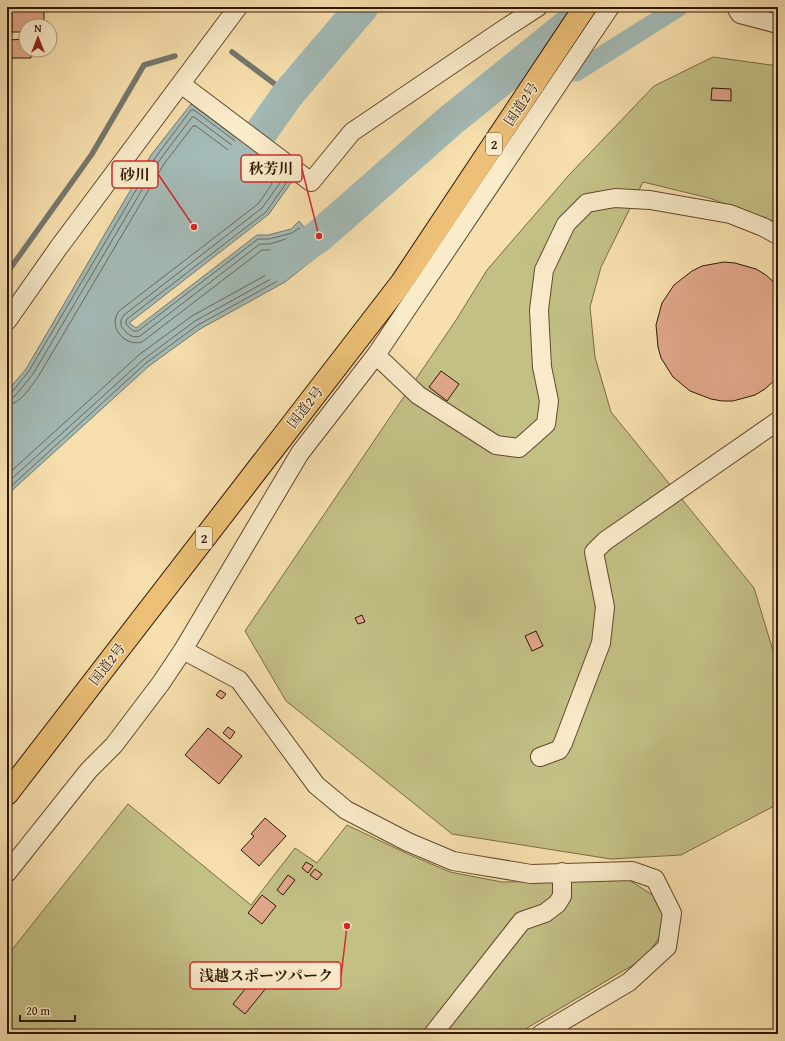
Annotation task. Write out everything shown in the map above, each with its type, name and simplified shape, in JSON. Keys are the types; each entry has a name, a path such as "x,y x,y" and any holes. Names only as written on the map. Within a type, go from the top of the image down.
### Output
{"highway":[{"name":"国道2号","path":"7,794 410,287 585,7"}],"street":[{"path":"7,321 59,247 238,7"},
{"path":"181,84 312,182 352,132 538,7"},
{"path":"7,873 89,770 114,745 161,683 183,650 300,453 376,355 410,287 610,7"},
{"path":"736,7 740,14 778,24"},
{"path":"376,355 418,395 496,444 519,448 546,424 549,401 542,367 539,310 544,270 566,224 587,203 615,198 650,200 730,214 763,227 778,235"},
{"path":"540,757 559,750 563,743 601,643 605,607 594,552 605,541 778,421"},
{"path":"183,650 239,680 316,785 346,810 408,842 453,861 531,874 632,871 655,879 672,913 667,947 629,982 541,1034"},
{"path":"433,1034 522,921 545,913 557,904 562,896 562,872"}],"shaded area":[{"path":"713,57 778,66 778,223 709,198 643,182 601,267 590,307 595,357 611,412 754,588 778,667 778,804 681,855 611,859 452,834 286,701 245,631 456,320 487,270 569,175 654,86"},
{"path":"128,804 251,905 295,848 317,863 347,825 450,872 502,882 629,880 654,896 664,917 661,935 645,958 517,1034 7,1034 7,956"}],"water":[{"path":"191,104 293,180 269,214 129,323 136,328 257,235 268,235 291,229 299,221 324,251 285,282 200,329 149,366 7,495 7,391 26,369 151,155"}],"building":[{"path":"12,11 44,11 44,18 18,18 18,32 12,32"},
{"path":"18,39 18,58 11,58 8,40"},
{"path":"712,88 731,89 731,101 711,100"},
{"path":"724,262 735,263 756,269 766,275 778,286 778,377 765,389 755,395 733,401 711,399 690,391 673,377 661,358 658,347 656,325 662,303 674,285 692,271 702,266"},
{"path":"441,371 459,384 447,401 429,387"},
{"path":"362,615 365,622 358,624 355,618"},
{"path":"536,631 543,646 532,651 525,636"},
{"path":"220,690 226,694 222,699 216,695"},
{"path":"228,727 235,732 230,739 223,733"},
{"path":"208,728 242,756 219,784 185,755"},
{"path":"265,818 286,836 259,866 241,850 254,836 251,834"},
{"path":"306,862 313,866 308,873 302,868"},
{"path":"315,869 322,874 317,880 310,875"},
{"path":"288,875 295,880 283,895 277,890"},
{"path":"262,895 276,906 262,924 248,913"},
{"path":"259,972 271,982 245,1014 233,1004"}],"waterway":[{"path":"235,169 288,94 362,7"},
{"path":"576,72 679,7"},
{"path":"278,265 319,236 451,120 585,12"},
{"path":"232,52 288,94"},
{"path":"7,273 92,154 144,65 175,56"}],"place":[{"name":"砂川","path":"194,227"},
{"name":"秋芳川","path":"319,236"},
{"name":"浅越スポーツパーク","path":"347,926"}]}
